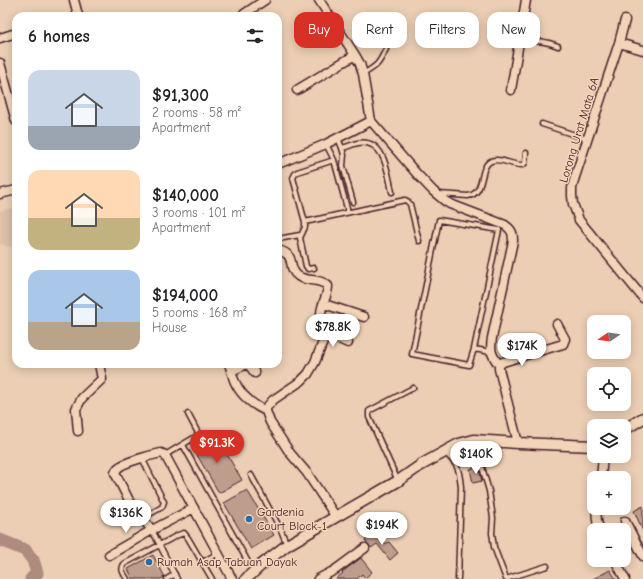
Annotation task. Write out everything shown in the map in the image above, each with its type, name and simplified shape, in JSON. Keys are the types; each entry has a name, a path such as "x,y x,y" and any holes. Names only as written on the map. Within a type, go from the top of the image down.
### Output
{"street":[{"path":"74,0 77,12"},
{"path":"247,12 265,0"},
{"path":"319,0 360,64 371,121 417,174 445,201 505,225 510,228 513,233 513,241 492,338 491,352 493,358 499,365 518,444"},
{"path":"524,12 526,0"},
{"name":"Lorong Urat Mata 6A","path":"625,20 572,188 573,204 579,220 642,294"},
{"path":"0,38 12,34"},
{"path":"619,43 643,50"},
{"path":"511,90 518,48"},
{"path":"297,90 355,55"},
{"path":"0,63 12,106"},
{"path":"282,162 326,144 371,121"},
{"path":"0,194 12,191"},
{"path":"282,252 288,254 294,272 300,277 326,284 328,286 321,314 325,337 315,362 308,374 301,381 273,400 266,408 266,411 270,422 282,441 307,473 336,518"},
{"path":"324,304 364,317"},
{"path":"499,365 503,362 563,344 565,339 557,324"},
{"path":"325,334 348,343"},
{"path":"78,431 76,409 82,398 102,379 100,368"},
{"path":"230,368 239,390 248,400 266,411"},
{"path":"251,368 255,373"},
{"path":"631,426 643,418"},
{"path":"246,579 287,545 336,518 398,481 421,465 459,444 474,440 518,444 587,446"},
{"path":"152,530 134,510 115,473 119,466 161,453 165,455 232,579"},
{"path":"109,555 194,508"},
{"path":"625,521 643,556"},
{"path":"318,579 335,570 365,548"},
{"path":"619,567 625,579"}],"lane":[{"path":"540,41 548,42 558,46"},
{"path":"363,74 376,66 381,60 386,49"},
{"path":"542,124 587,139"},
{"path":"338,138 344,155 343,166 353,202"},
{"path":"342,148 357,143 374,145 384,159 392,192"},
{"path":"326,144 334,160 348,212"},
{"path":"437,194 473,195 478,189 488,163 492,160 497,160 523,165 525,163 526,153"},
{"path":"314,268 308,269 306,266 300,238 305,222 294,176 297,172 334,160"},
{"path":"305,222 405,200 410,204 419,241"},
{"path":"440,220 499,230 474,349 469,365 412,354 440,220"},
{"path":"282,238 300,235"},
{"path":"474,349 491,352"},
{"path":"398,481 369,417 369,411 413,388"},
{"path":"165,455 197,436 198,433 188,414"},
{"path":"474,440 489,491 493,518 492,533 494,547 506,579 547,566"},
{"path":"182,445 248,562"},
{"path":"445,452 456,464 460,472 461,486 458,579"},
{"path":"142,458 164,502 162,507 142,518"},
{"path":"252,475 281,530 287,545"},
{"path":"152,530 177,579"},
{"path":"127,579 122,571 124,564 184,533 212,579"},
{"path":"202,562 218,553"},
{"path":"167,579 175,574"}],"shaded area":[{"path":"12,208 12,247 0,244 0,211"}],"building":[{"path":"215,434 242,480 219,493 193,448"},
{"path":"478,467 482,481 473,483 470,469"},
{"name":"Gardenia Court Block-1","path":"247,490 274,535 251,549 224,503"},
{"path":"643,506 643,531 634,511"},
{"path":"376,532 385,544 389,542 398,553 390,560 377,544 371,548 365,540"},
{"name":"Rumah Asap Tabuan Dayak","path":"153,555 165,577 161,579 133,579 128,569"},
{"path":"361,558 372,572 365,578 362,574 357,579 336,579 343,573 342,572"},
{"path":"610,570 616,579 593,579"}],"waterway":[{"path":"0,540 25,550 33,560 37,573 31,579"}],"place":[{"name":"Gardenia Court Block-1","path":"249,519"},
{"name":"Rumah Asap Tabuan Dayak","path":"149,562"}]}
